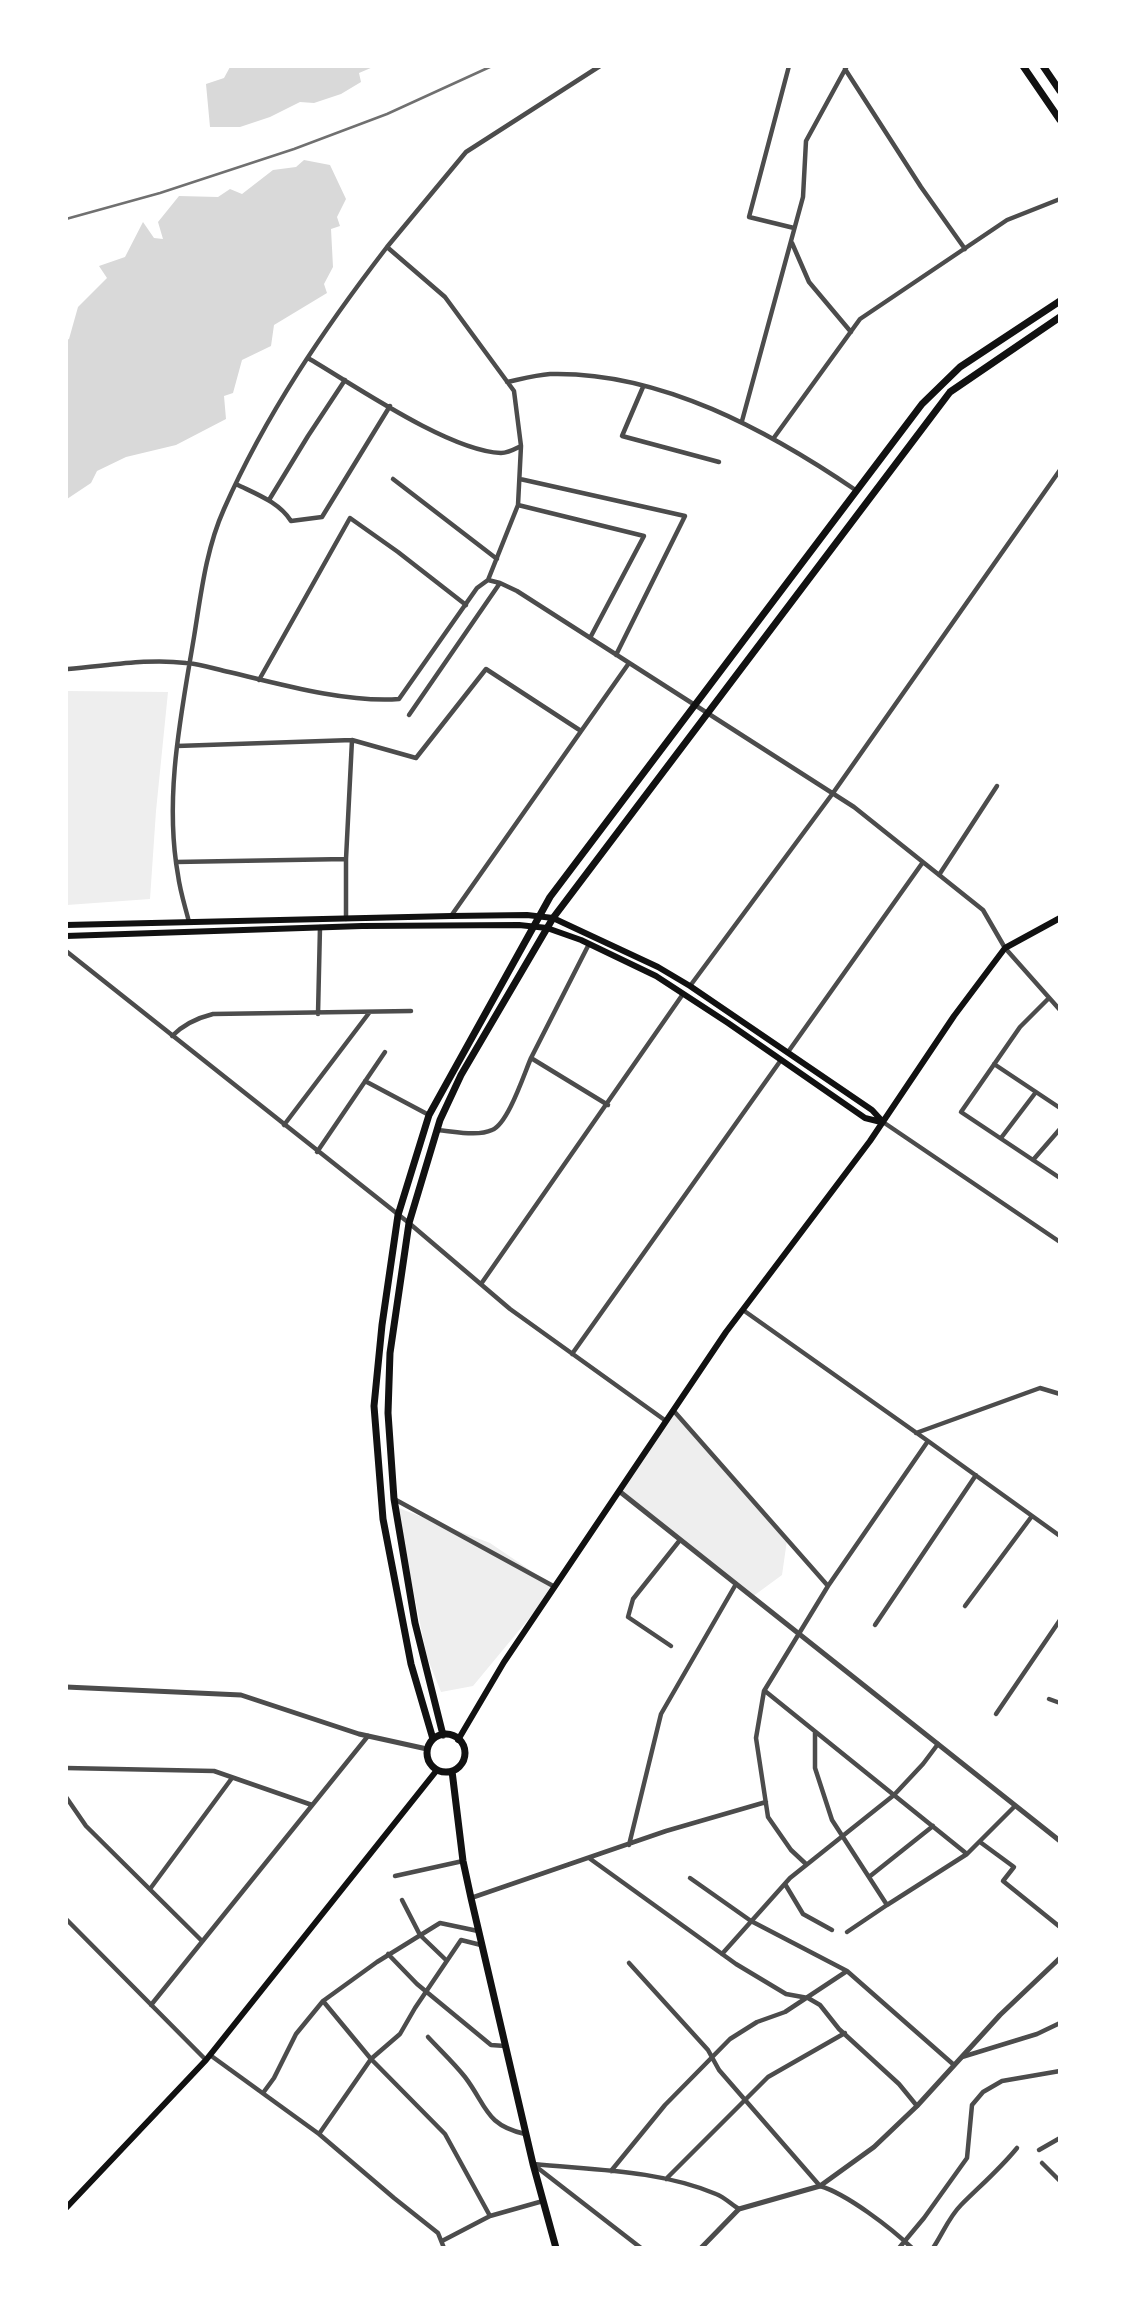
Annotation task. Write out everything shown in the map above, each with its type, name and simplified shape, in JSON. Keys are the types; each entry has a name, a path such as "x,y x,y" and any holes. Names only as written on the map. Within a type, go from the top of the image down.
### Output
{"main road":[{"path":"1023,66 1059,120"},
{"path":"1043,66 1059,91"},
{"path":"433,1740 411,1664 383,1519 374,1406 382,1325 398,1214 429,1115 550,897 922,404 960,367 1059,301"},
{"path":"443,1735 415,1623 394,1499 388,1413 390,1353 409,1223 436,1130 461,1075 553,918 950,392 1059,317"},
{"path":"66,925 451,916 553,918 646,961 690,986 872,1110 883,1122"},
{"path":"458,1740 504,1662 673,1410 743,1310 883,1122 954,1016 1005,948 1059,918"},
{"path":"66,936 320,927 547,928 589,944 656,976 865,1118 883,1122"},
{"path":"443,1735 458,1740 462,1745 464,1757 457,1768 452,1771 437,1770 429,1762 427,1749 433,1740 443,1735"},
{"path":"66,2208 208,2057 437,1770"},
{"path":"452,1771 463,1861 478,1931 533,2164 556,2248"}],"street":[{"path":"189,922 176,862 173,833 177,746 188,663 210,543 236,484 259,438 356,287 466,152 600,66"},
{"path":"789,66 750,217 795,228"},
{"path":"742,421 803,197 806,141 846,68 921,187 965,249"},
{"path":"773,439 860,320 1007,220 1059,199"},
{"path":"791,241 809,282 851,332"},
{"path":"68,669 160,661 188,663 259,680 352,697 399,699 477,588 488,580 518,505 521,446 514,391 445,298 387,247"},
{"path":"308,358 449,438 476,449 504,453 521,446"},
{"path":"507,382 548,374 590,377 643,387 692,401 742,421 805,456 858,492"},
{"path":"269,500 307,436 345,380"},
{"path":"643,387 622,436 719,463"},
{"path":"236,484 269,500 285,512 291,521 322,517 390,406"},
{"path":"690,986 832,793 1059,470"},
{"path":"393,479 497,559"},
{"path":"520,479 685,516 615,655"},
{"path":"518,505 644,536 590,638"},
{"path":"259,680 350,518 466,605"},
{"path":"488,580 517,591 854,807 984,910 1005,948 1059,1010"},
{"path":"409,715 500,583"},
{"path":"451,916 629,663"},
{"path":"177,746 352,740 416,758 486,669 581,731"},
{"path":"346,919 345,859 352,740"},
{"path":"939,875 998,786"},
{"path":"176,862 345,859"},
{"path":"788,1052 923,862"},
{"path":"318,1014 320,927"},
{"path":"436,1130 493,1130 507,1114 531,1058 589,944"},
{"path":"66,951 398,1214 510,1309 666,1421"},
{"path":"481,1284 683,994"},
{"path":"1049,998 1020,1027 961,1112 1059,1178"},
{"path":"172,1035 198,1018 213,1014 411,1011"},
{"path":"284,1125 369,1012"},
{"path":"317,1152 385,1052"},
{"path":"531,1058 608,1105"},
{"path":"572,1354 781,1060"},
{"path":"994,1064 1059,1108"},
{"path":"365,1081 429,1115"},
{"path":"1000,1138 1036,1092"},
{"path":"883,1122 1059,1241"},
{"path":"1033,1160 1059,1129"},
{"path":"743,1310 1059,1536"},
{"path":"916,1433 1040,1388 1059,1394"},
{"path":"673,1410 828,1586"},
{"path":"806,1864 791,1850 768,1817 756,1738 764,1691 797,1633 928,1441"},
{"path":"875,1625 976,1475"},
{"path":"619,1491 1059,1841"},
{"path":"394,1499 555,1587"},
{"path":"965,1606 1032,1516"},
{"path":"671,1646 628,1617 633,1599 680,1540"},
{"path":"629,1845 661,1714 736,1584"},
{"path":"996,1714 1059,1620"},
{"path":"66,1687 241,1695 368,1736 427,1749"},
{"path":"764,1691 967,1854"},
{"path":"1049,1699 1059,1703"},
{"path":"816,1733 815,1768 832,1820 887,1905"},
{"path":"151,2005 368,1736"},
{"path":"722,1955 785,1884 806,1864 894,1795 938,1744"},
{"path":"66,1768 214,1771 312,1805"},
{"path":"150,1889 232,1777"},
{"path":"66,1797 86,1826 202,1941"},
{"path":"471,1898 666,1831 766,1802"},
{"path":"847,1932 967,1854 1015,1806"},
{"path":"869,1877 933,1826"},
{"path":"980,1842 1014,1867 1003,1881 1059,1927"},
{"path":"589,1858 722,1955 786,1994 808,1998 820,2005 845,2033 899,2084 917,2106"},
{"path":"395,1876 463,1861"},
{"path":"690,1878 751,1921 825,1962 847,1971 954,2065"},
{"path":"785,1884 803,1914 832,1930"},
{"path":"402,1900 420,1935 446,1961"},
{"path":"66,1919 151,2005 208,2057 319,2134 438,2233 444,2248"},
{"path":"263,2093 274,2078 296,2034 323,2001 388,1955 440,1923 478,1931"},
{"path":"319,2134 371,2059 400,2034 461,1940 482,1946"},
{"path":"388,1955 426,1991 491,2045 506,2046"},
{"path":"701,2248 738,2209 820,2186 874,2147 917,2106 1000,2015 1059,1958"},
{"path":"629,1963 713,2057 719,2070 820,2186 831,2189 912,2248"},
{"path":"611,2171 665,2105 730,2039 757,2022 785,2012 847,1971"},
{"path":"323,2001 371,2059 445,2134 490,2216"},
{"path":"962,2057 1037,2034 1059,2023"},
{"path":"666,2179 768,2077 845,2033"},
{"path":"428,2037 461,2072 494,2122 508,2130 526,2134"},
{"path":"899,2248 967,2158 972,2105 983,2092 1002,2081 1059,2071"},
{"path":"1039,2150 1059,2138"},
{"path":"933,2248 949,2220 1002,2167 1017,2148"},
{"path":"1042,2163 1059,2181"},
{"path":"533,2164 666,2179 718,2194 738,2209"},
{"path":"533,2164 641,2248"},
{"path":"442,2241 490,2216 543,2201"}],"shaded area":[{"path":"230,66 373,67 359,73 361,82 341,94 314,103 300,102 270,117 240,127 210,127 206,84 224,78"},
{"path":"304,160 330,165 346,199 337,217 340,226 331,229 333,267 324,284 327,293 274,325 271,346 242,360 233,393 224,396 226,419 176,445 126,457 97,471 91,483 67,499 67,340 78,307 107,278 99,266 125,257 143,222 154,238 163,239 158,222 179,196 218,197 230,189 242,194 273,170 296,167"},
{"path":"67,691 168,692 150,899 67,905"},
{"path":"673,1410 787,1540 782,1575 752,1597 619,1491"},
{"path":"396,1507 490,1543 555,1587 473,1686 441,1692 427,1657"}],"railway":[{"path":"66,219 160,193 294,149 387,114 492,66"}]}
